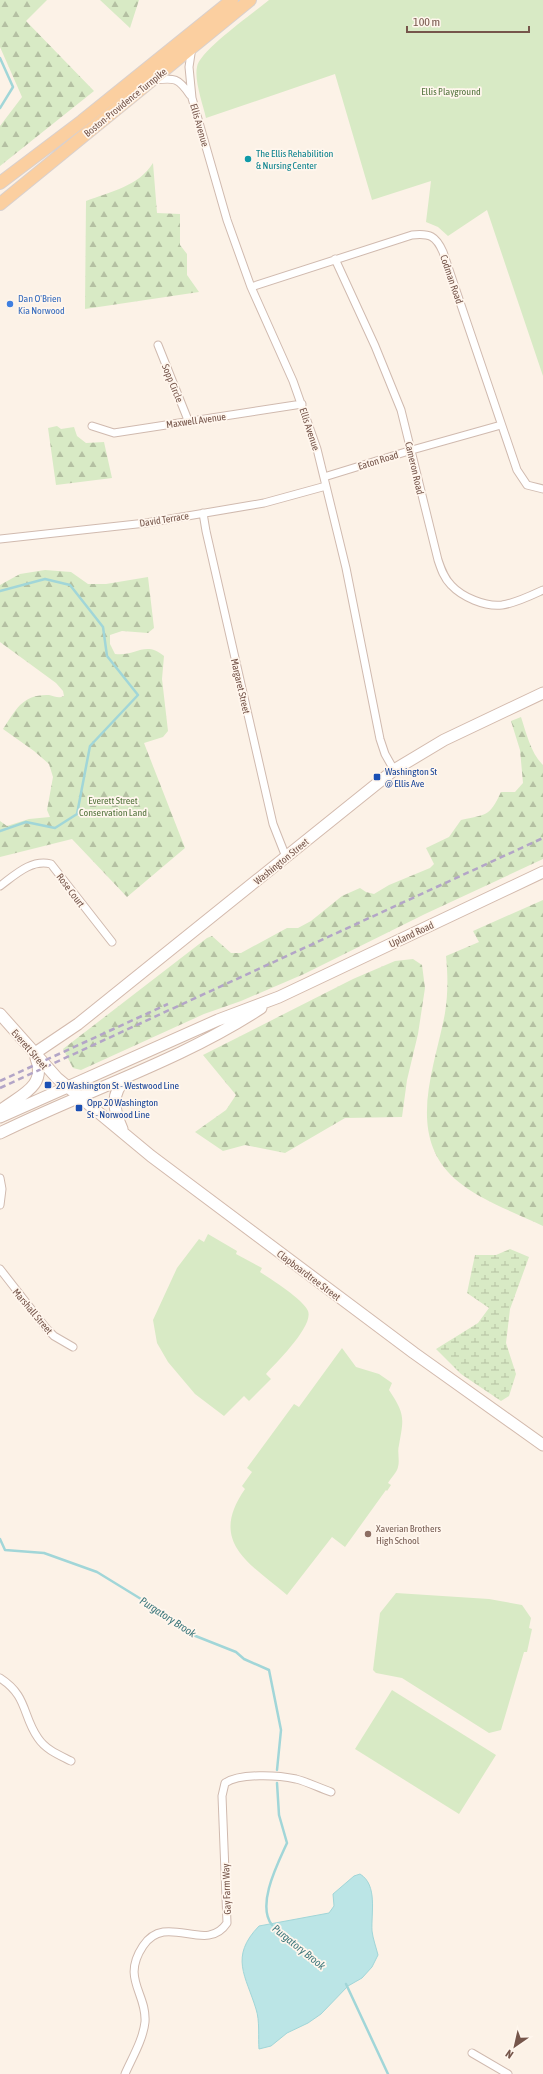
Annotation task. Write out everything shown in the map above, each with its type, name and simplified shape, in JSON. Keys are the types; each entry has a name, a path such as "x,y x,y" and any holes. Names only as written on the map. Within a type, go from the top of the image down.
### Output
{"main road":[{"name":"Boston-Providence Turnpike","path":"0,183 82,121 232,0"},
{"name":"Boston-Providence Turnpike","path":"0,204 250,0"},
{"name":"Washington Street","path":"35,1053 78,1024 394,770 444,740 543,693"},
{"name":"Upland Road","path":"68,1088 223,1018 279,997 543,872"},
{"name":"Upland Road","path":"80,1097 130,1076 213,1037 279,997"},
{"name":"Everett Street","path":"0,1014 68,1088 80,1097"},
{"path":"0,1111 37,1082 40,1073 35,1053"},
{"path":"122,1131 116,1114 114,1100 118,1089 130,1076"},
{"path":"0,1117 68,1088"},
{"path":"0,1133 58,1105 80,1097"},
{"name":"Clapboardtree Street","path":"80,1097 151,1156 278,1252 414,1353 543,1445"}],"street":[{"name":"Ellis Avenue","path":"192,47 188,67 192,98 227,220 251,287 302,404 317,450 346,568 380,739 385,754 394,770"},
{"name":"Ellis Avenue","path":"152,80 176,79 183,84 192,98"},
{"name":"Codman Road","path":"251,287 412,235 424,233 439,243 517,470 527,485 543,490"},
{"name":"Cameron Road","path":"335,259 378,353 401,410 438,560 444,576 451,585 472,599 500,606 513,603 543,590"},
{"name":"Sopp Circle","path":"158,345 188,420"},
{"name":"Maxwell Avenue","path":"92,426 114,433 188,420 302,404"},
{"name":"Eaton Road","path":"324,477 501,425"},
{"name":"David Terrace","path":"0,539 146,523 264,503 326,486"},
{"name":"Margaret Street","path":"203,513 273,824 286,857"},
{"name":"Rose Court","path":"0,886 27,867 40,862 51,864 112,942"},
{"path":"0,1178 2,1189 0,1205"},
{"name":"Marshall Street","path":"0,1269 46,1328 54,1336 73,1347"},
{"path":"0,1678 11,1686 20,1698 38,1739 51,1751 71,1762"},
{"name":"Gay Farm Way","path":"125,2074 141,2037 145,2021 134,1977 135,1965 144,1945 150,1938 159,1933 168,1931 200,1936 212,1935 222,1931 227,1923 222,1796 225,1783 239,1777 274,1776 296,1779 331,1792"},
{"path":"472,2053 508,2074"}],"green space":[{"path":"0,0 47,0 26,21 94,91 0,166 0,126 22,97 0,47"},
{"path":"100,0 139,0 130,28"},
{"name":"Ellis Playground","path":"269,0 543,0 543,376 487,210 448,236 438,227 426,222 431,181 372,200 335,74 206,118 199,92 196,72 200,60 207,51 228,32"},
{"path":"153,163 157,213 180,214 180,245 187,254 187,275 199,292 85,309 86,201 132,183 147,171"},
{"path":"57,426 61,429 74,427 77,436 86,443 104,442 112,478 56,485 48,428"},
{"name":"Everett Street Conservation Land","path":"45,570 71,572 88,584 106,584 148,577 154,628 148,633 122,631 110,635 110,644 115,654 151,649 164,656 162,679 168,731 163,737 144,743 185,848 127,897 72,839 0,857 0,821 7,826 29,819 50,817 47,810 53,777 49,764 34,751 3,729 16,710 26,700 40,695 62,697 64,696 63,691 56,683 0,642 0,585 20,574"},
{"path":"521,717 532,749 543,765 543,859 425,914 304,974 241,1001 204,1014 81,1070 73,1068 63,1049 207,938 212,936 231,953 241,953 287,928 298,928 311,921 342,896 360,888 366,892 374,894 389,885 430,868 434,864 426,848 449,837 461,820 486,814 490,811 501,792 515,792 523,783 520,750 511,721"},
{"path":"543,900 543,1226 497,1205 475,1193 455,1179 440,1161 431,1142 427,1121 431,1078 446,1006 446,956 479,942 473,931"},
{"path":"413,959 422,965 425,988 418,1034 407,1080 402,1117 345,1118 285,1153 245,1145 223,1151 195,1132 226,1110 236,1095 203,1055 353,979 395,961"},
{"path":"208,1234 237,1251 236,1254 262,1268 260,1272 294,1296 305,1306 308,1311 308,1318 300,1335 266,1374 271,1379 249,1401 244,1396 224,1416 195,1394 168,1362 157,1343 153,1320 177,1268 199,1239 204,1242"},
{"path":"510,1249 529,1257 510,1309 506,1343 516,1374 509,1396 501,1401 461,1374 436,1349 478,1323 489,1308 467,1293 475,1255 496,1255"},
{"path":"342,1348 356,1367 379,1374 392,1383 389,1390 401,1411 402,1416 402,1428 398,1448 398,1467 388,1483 391,1485 345,1547 332,1537 287,1595 247,1561 238,1550 232,1537 231,1523 235,1507 245,1489 242,1486 252,1472 247,1468 294,1404 299,1407"},
{"path":"396,1593 489,1599 522,1605 531,1618 529,1628 532,1629 527,1652 524,1652 501,1730 489,1733 402,1678 376,1673 373,1670 380,1613"},
{"path":"392,1690 496,1755 459,1814 355,1749"}],"water":[{"path":"360,1874 366,1879 371,1892 373,1908 372,1931 378,1955 372,1967 362,1978 348,1986 321,2014 308,2023 287,2033 271,2046 259,2049 257,2014 242,1967 244,1947 259,1926 329,1913 334,1906 333,1894 354,1876"}],"waterway":[{"name":"Purgatory Brook","path":"0,58 13,87 0,108"},
{"name":"Purgatory Brook","path":"0,591 45,579 70,585 103,627 107,656 138,695 90,746 77,814 55,828 26,822 0,831"},
{"name":"Purgatory Brook","path":"0,1539 5,1550 44,1553 97,1572 185,1626 193,1635 236,1652 244,1659 269,1670 281,1730 277,1770"},
{"name":"Purgatory Brook","path":"272,1925 268,1917 266,1907 267,1896 274,1872 287,1843 279,1815 277,1783"},
{"name":"Purgatory Brook","path":"346,1984 388,2074"}],"railway":[{"path":"0,1088 543,838"},
{"path":"0,1081 168,1004"}],"place":[{"name":"The Ellis Rehabilition & Nursing Center","path":"248,159"},
{"name":"Dan O'Brien Kia Norwood","path":"10,304"},
{"name":"Washington St @ Ellis Ave","path":"377,777"},
{"name":"20 Washington St - Westwood Line","path":"48,1085"},
{"name":"Opp 20 Washington St - Norwood Line","path":"79,1108"},
{"name":"Xaverian Brothers High School","path":"368,1534"}]}
